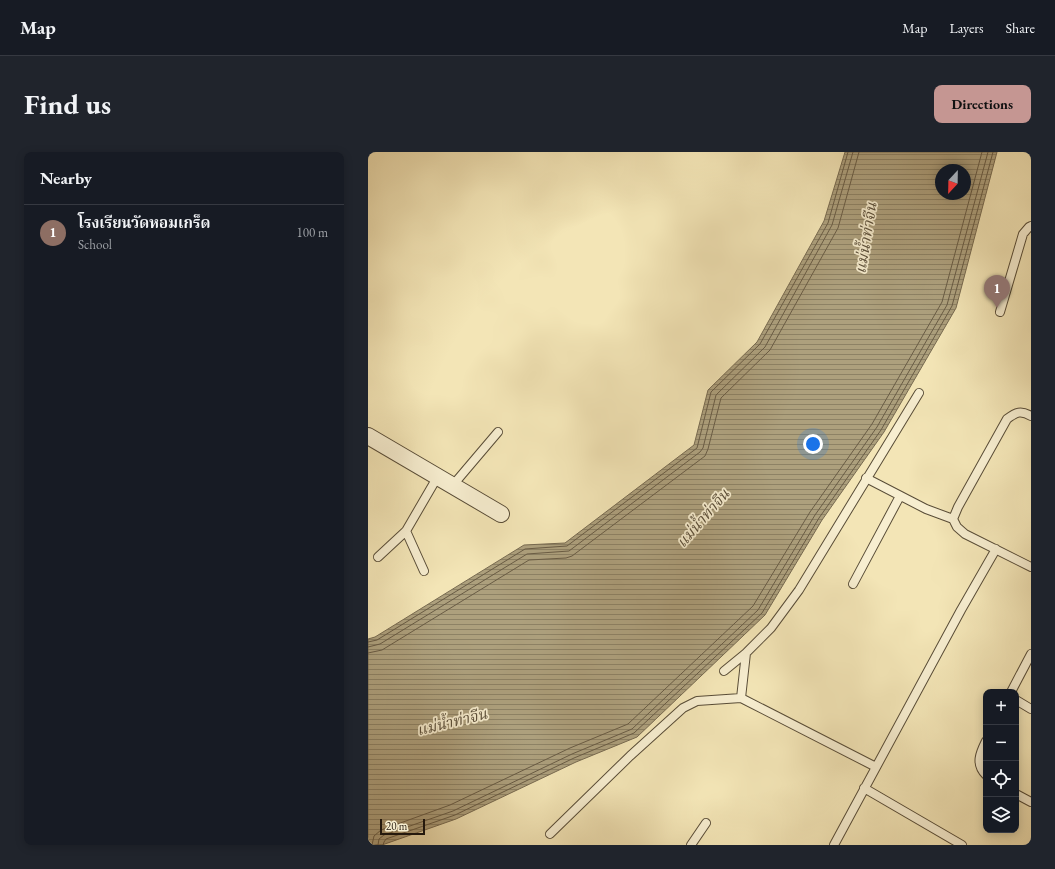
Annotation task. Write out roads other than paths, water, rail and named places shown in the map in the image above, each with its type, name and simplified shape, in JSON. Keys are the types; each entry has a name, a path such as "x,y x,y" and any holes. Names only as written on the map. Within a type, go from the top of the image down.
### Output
{"street":[{"path":"368,436 454,485 501,514"}],"lane":[{"path":"1000,312 1023,234 1031,226"},
{"path":"724,671 746,653 771,628 799,590 866,478 920,393"},
{"path":"953,519 958,507 1007,419 1015,413 1025,413 1031,416"},
{"path":"454,485 498,432"},
{"path":"378,557 406,531 438,476"},
{"path":"866,478 926,509 953,519 957,527 965,534 1031,567"},
{"path":"854,584 900,496"},
{"path":"406,531 424,571"},
{"path":"834,845 961,610 996,549"},
{"path":"741,698 746,653"},
{"path":"1013,689 1031,654"},
{"path":"550,834 630,756 683,708 697,701 741,698 876,767"},
{"path":"1019,702 1031,709"},
{"path":"983,749 979,760 981,770 983,772"},
{"path":"864,788 962,845"},
{"path":"1019,796 1031,802"},
{"path":"691,845 706,823"}],"water":[{"name":"แม่น้ำท่าจีน","path":"845,152 997,152 956,308 884,432 822,520 765,615 637,737 576,762 456,819 382,845 368,845 368,639 375,637 524,545 565,543 694,445 708,390 757,342 824,221"}],"place":[{"name":"โรงเรียนวัดหอมเกร็ด","path":"997,308"}]}
